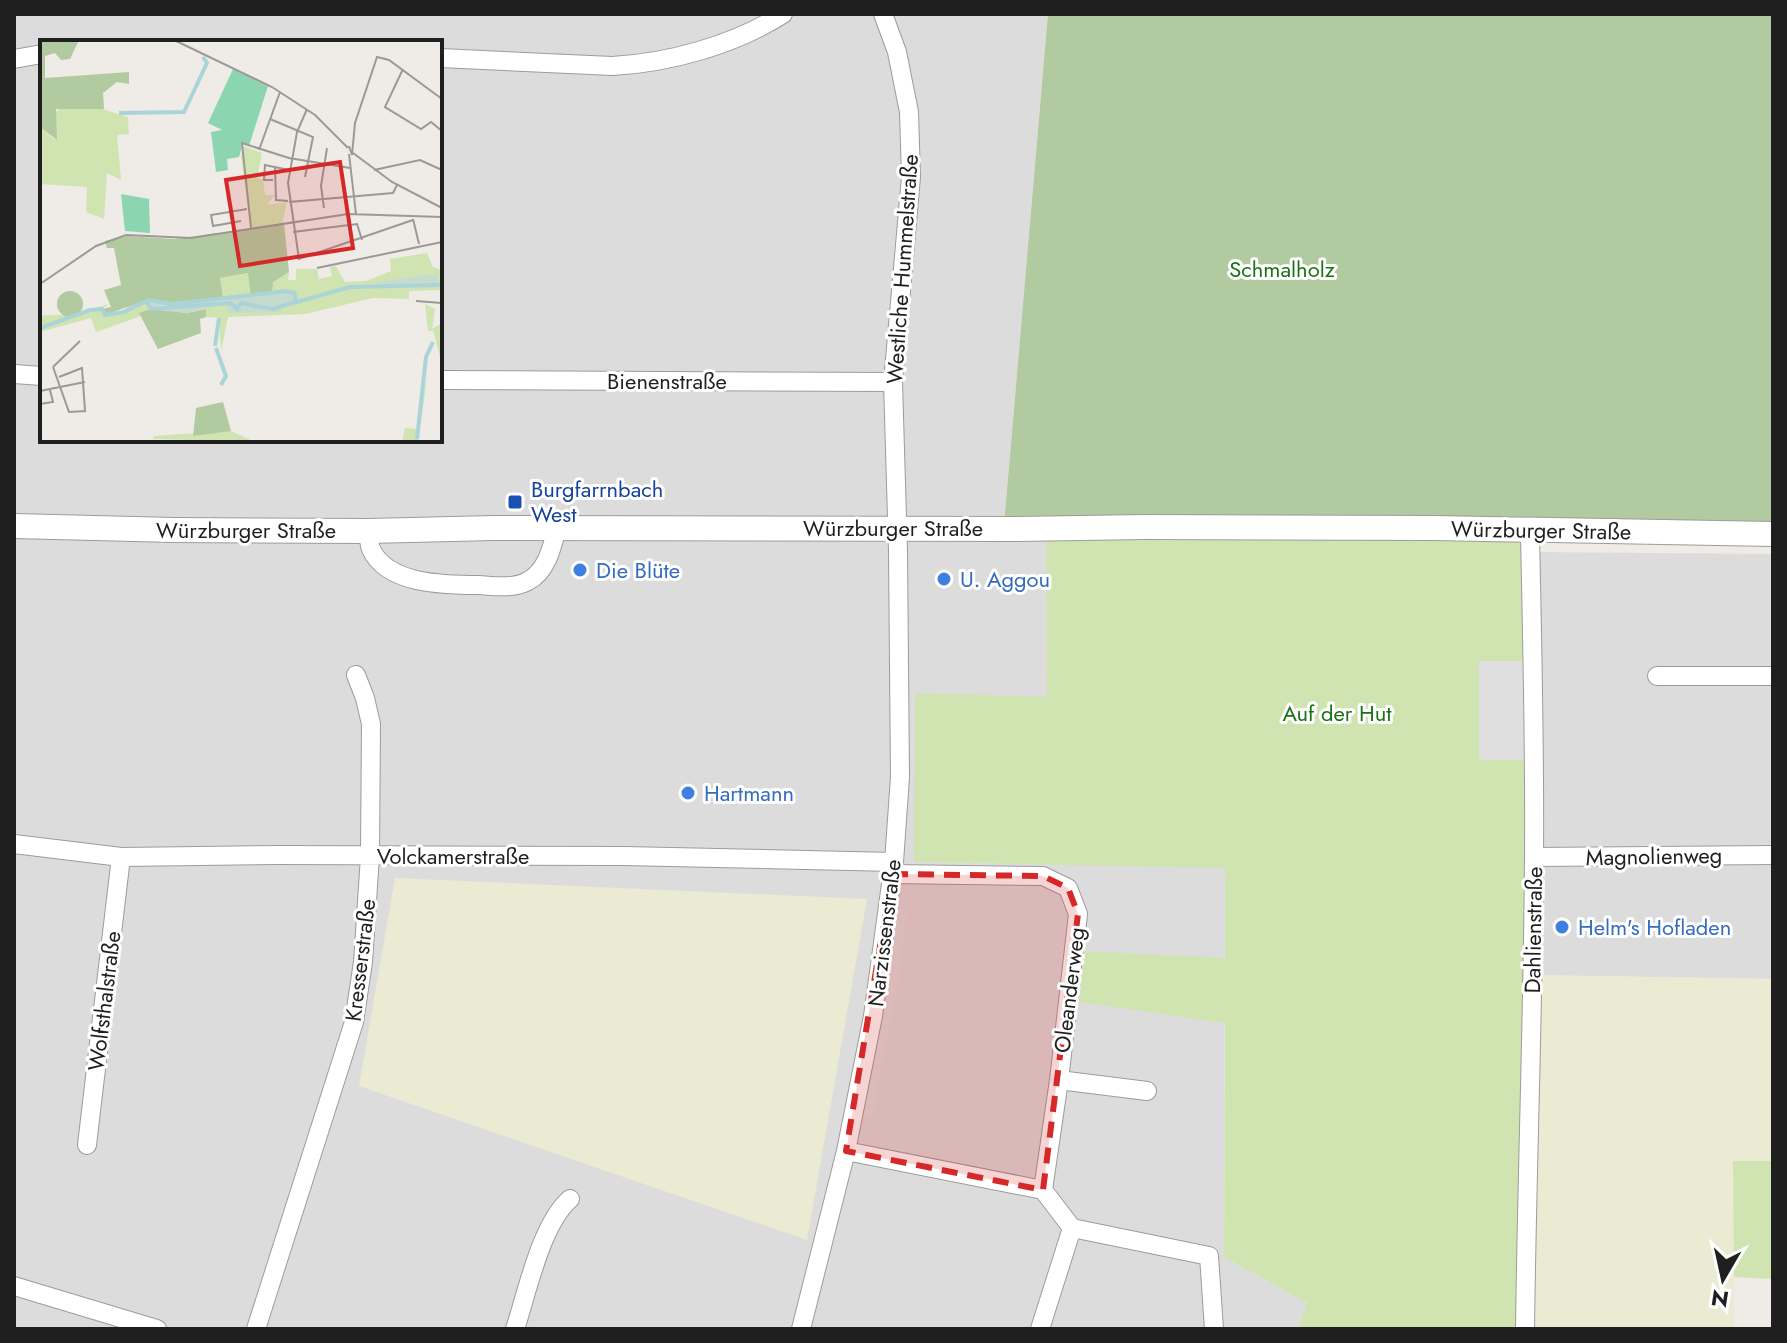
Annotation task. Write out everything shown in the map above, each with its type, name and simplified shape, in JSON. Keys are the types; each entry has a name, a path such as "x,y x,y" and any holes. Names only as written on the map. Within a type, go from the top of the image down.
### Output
{"street":[{"path":"442,58 636,65 716,46 783,14"},
{"name":"Westliche Hummelstraße","path":"883,14 897,52 909,112 911,177 893,382 898,529"},
{"path":"14,59 40,54"},
{"path":"14,374 40,376"},
{"name":"Bienenstraße","path":"442,380 893,382"},
{"name":"Würzburger Straße","path":"14,526 368,531 1161,527 1773,534"},
{"path":"368,531 371,548 378,558 389,568 410,578 435,584 509,586 528,581 542,569 557,528"},
{"name":"Narzissenstraße","path":"801,1329 846,1151 873,1016 893,868 900,777 898,529"},
{"name":"Dahlienstraße","path":"1525,1329 1534,857 1530,531"},
{"name":"Kresserstraße","path":"256,1329 354,1022 363,962 370,856 371,724 356,675"},
{"path":"1657,676 1773,676"},
{"name":"Volckamerstraße","path":"14,844 121,857 625,856 893,868"},
{"name":"Magnolienweg","path":"1534,857 1773,855"},
{"name":"Wolfsthalstraße","path":"87,1145 121,857"},
{"name":"Oleanderweg","path":"893,868 1043,876 1068,888 1078,914 1043,1190"},
{"name":"Oleanderweg","path":"1059,1080 1147,1091"},
{"path":"846,1151 1043,1190 1072,1228 1209,1256 1214,1329"},
{"path":"515,1329 546,1234 570,1199"},
{"path":"1040,1329 1072,1228"},
{"path":"14,1286 157,1329"}],"highlighted area":[{"path":"892,874 1043,876 1068,888 1078,914 1043,1190 846,1151"}],"shaded area":[{"path":"14,14 1048,14 1004,524 1046,526 1047,697 914,862 1225,867 1224,1257 1307,1303 1298,1329 14,1329"},
{"path":"1529,552 1773,554 1773,979 1528,975"},
{"path":"1479,661 1528,661 1528,760 1479,760"},
{"path":"899,909 907,910 897,988 872,1117 864,1116 889,982"}],"green space":[{"name":"Schmalholz","path":"1048,14 1773,14 1773,522 1528,519 1004,525"},
{"name":"Auf der Hut","path":"1528,519 1528,975 1516,1329 1298,1329 1307,1303 1224,1257 1225,1023 1079,1002 1085,951 1225,960 1225,868 914,862 915,693 1047,697 1046,526"},
{"path":"395,878 867,899 807,1240 359,1086"},
{"path":"1528,975 1773,979 1773,1161 1733,1162 1734,1329 1527,1329"},
{"path":"1733,1161 1773,1161 1773,1279 1734,1277"}],"place":[{"name":"Burgfarrnbach West","path":"515,502"},
{"name":"Die Blüte","path":"580,570"},
{"name":"U. Aggou","path":"944,579"},
{"name":"Hartmann","path":"688,793"},
{"name":"Helm's Hofladen","path":"1562,927"}]}
